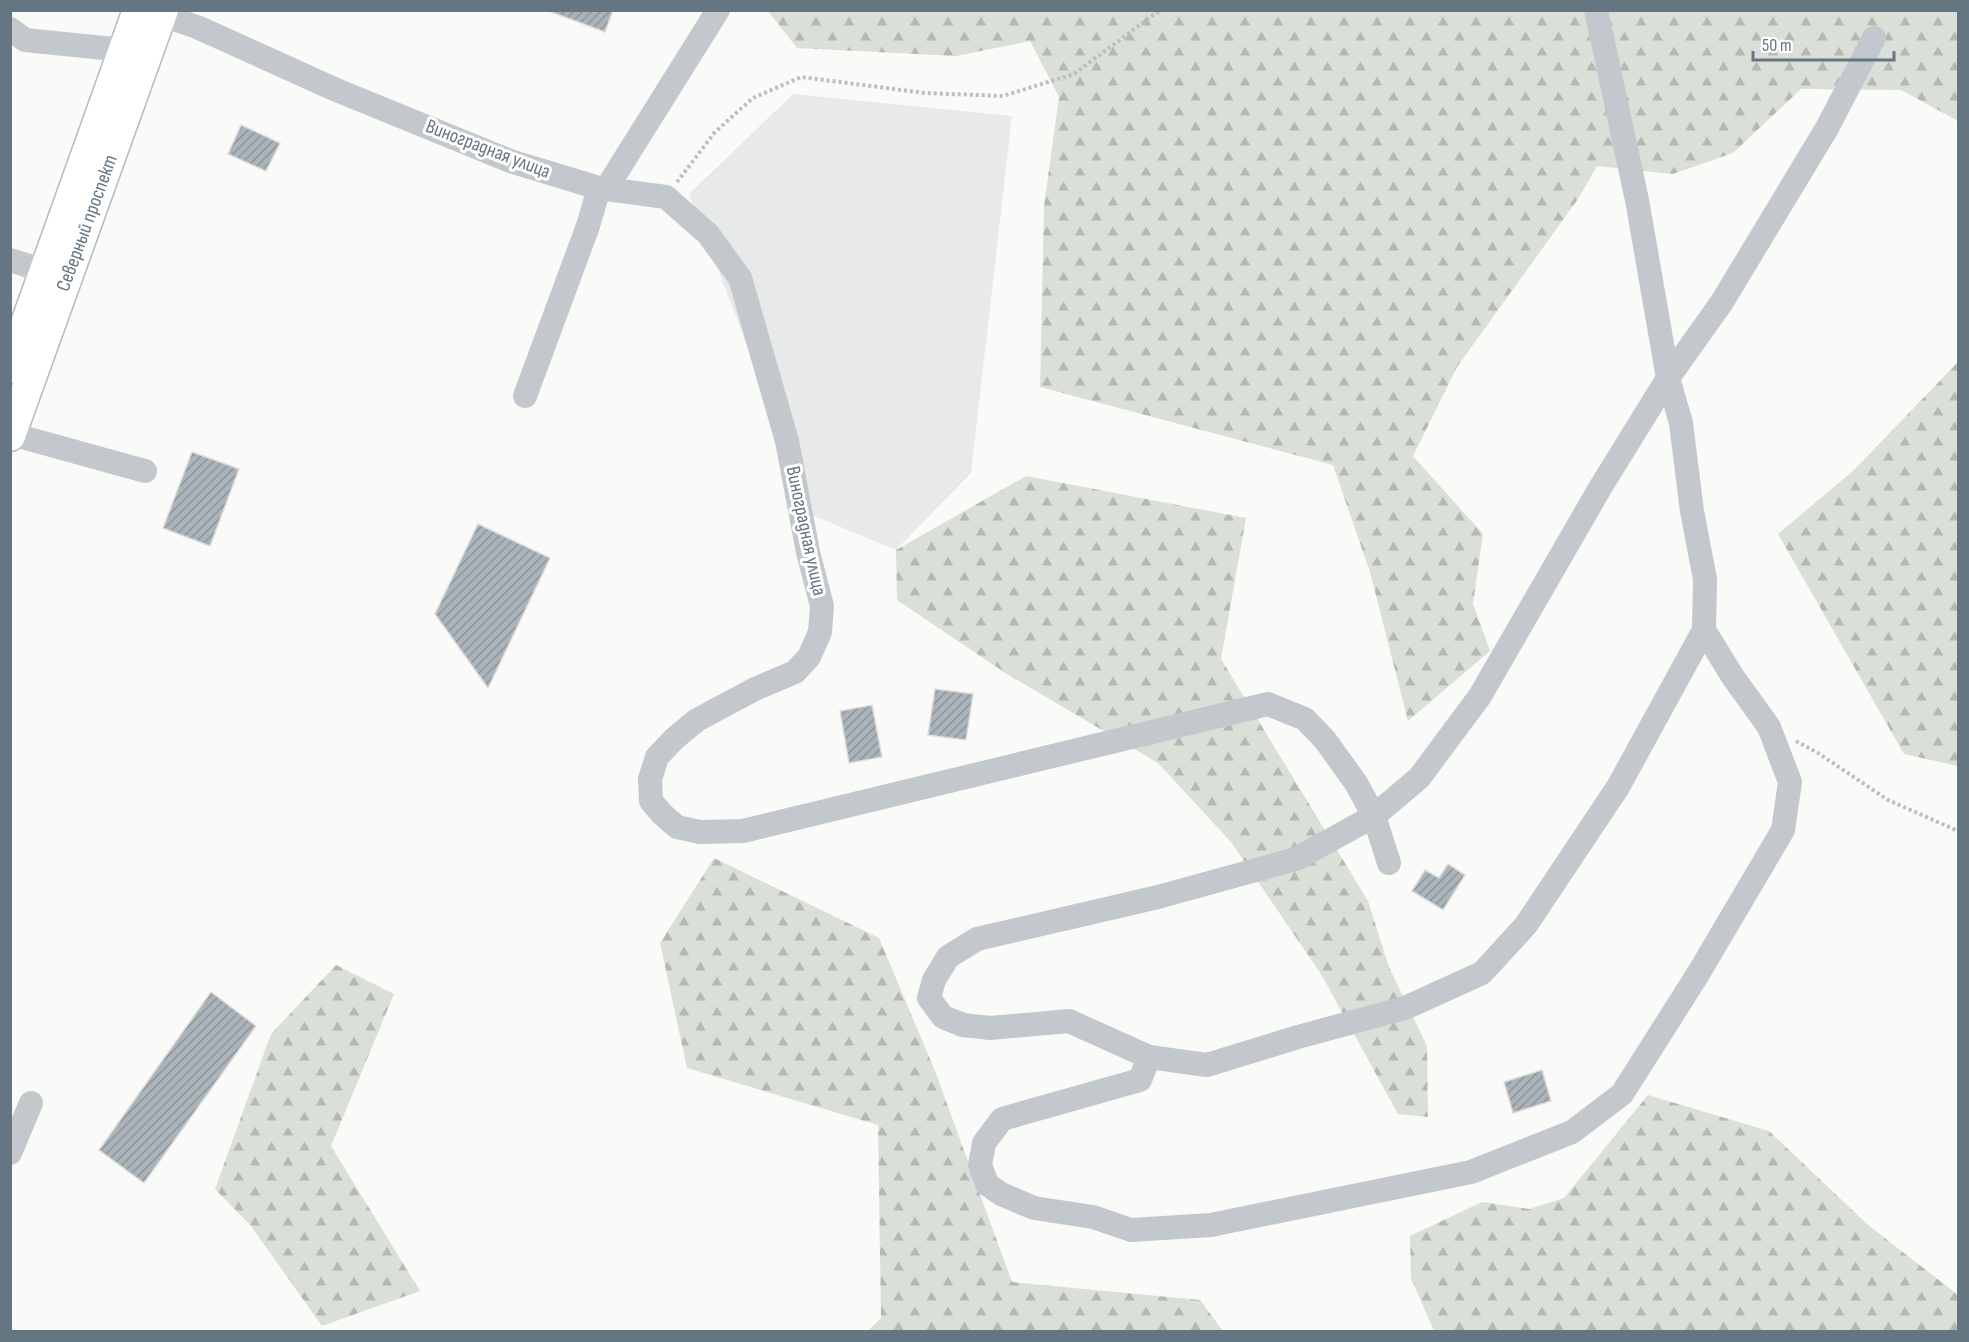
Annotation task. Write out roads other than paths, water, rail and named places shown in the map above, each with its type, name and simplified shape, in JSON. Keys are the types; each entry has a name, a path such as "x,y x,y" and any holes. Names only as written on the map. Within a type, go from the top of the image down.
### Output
{"main road":[{"name":"Северный проспект","path":"10,368 124,50 154,12"},
{"name":"Северный проспект","path":"11,435 154,12"}],"lane":[{"path":"525,396 603,188 718,10"},
{"path":"1596,10 1637,200 1668,378 1681,423 1692,511 1706,579 1704,630 1618,786 1526,925 1482,973 1405,1008 1207,1065 1149,1057 1069,1022 990,1028 963,1026 943,1017 929,998 934,980 948,957 977,939 1158,897 1296,859 1374,816 1419,778 1480,696 1600,488 1668,378 1722,302 1827,128 1874,38"},
{"name":"Виноградная улица","path":"154,12 197,27 334,88 510,161 603,188 666,196 708,234 740,278 787,441 808,552 822,606 820,632 810,657 795,672 755,689 697,720 657,757 650,779 651,801 676,827 700,832 743,831 1268,704 1305,719 1325,740 1356,783 1374,816"},
{"path":"10,29 25,40 124,50"},
{"path":"10,260 45,271"},
{"path":"11,435 145,471"},
{"path":"1149,1057 1140,1080 1002,1119 984,1143 980,1165 987,1184 1001,1194 1034,1208 1094,1217 1131,1230 1211,1225 1471,1172 1572,1132 1622,1094 1698,974 1783,830 1790,782 1768,727 1704,630"},
{"path":"1374,816 1389,863"},
{"path":"10,1154 31,1103"}]}
